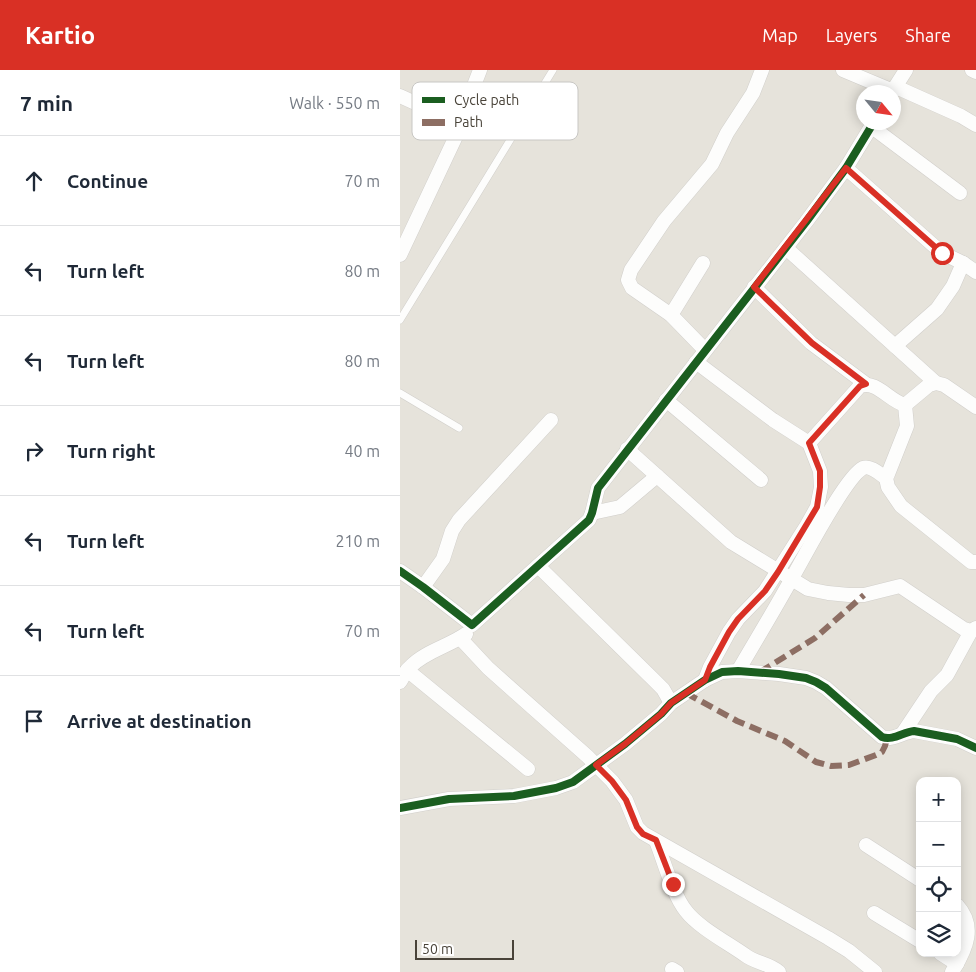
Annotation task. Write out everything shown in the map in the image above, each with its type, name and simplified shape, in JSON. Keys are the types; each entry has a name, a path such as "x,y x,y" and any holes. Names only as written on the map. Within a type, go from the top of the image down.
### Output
{"street":[{"path":"475,82 480,70"},
{"path":"705,350 671,315 632,288 628,280 632,270 664,221 712,164 727,133 754,93 762,70"},
{"path":"843,70 881,85"},
{"path":"897,85 906,70"},
{"path":"972,70 976,72"},
{"path":"901,92 961,116 976,125"},
{"path":"400,96 412,101"},
{"path":"528,768 404,676 418,660 465,634 472,625 589,520 598,488 627,448 786,248 846,168 870,130"},
{"path":"879,130 960,193"},
{"path":"400,255 454,140"},
{"path":"846,168 942,253 971,265 937,309 895,346"},
{"path":"786,248 936,383 944,385 976,407"},
{"path":"671,315 703,263"},
{"path":"754,287 812,343 866,384 871,385 898,403 905,405 909,403 929,385 936,383"},
{"path":"696,362 773,420 809,443 820,471 817,507 765,591 738,619 729,632 705,680"},
{"path":"809,443 860,386 866,384"},
{"path":"666,400 761,480"},
{"path":"905,405 907,426 886,478 888,487 901,506 971,562 976,562"},
{"path":"423,587 443,559 452,531 459,520 551,420"},
{"path":"627,448 731,542 808,589 849,596 864,595 900,586 973,634 947,675 931,691 903,733"},
{"path":"738,671 792,580 829,512 846,487 860,469 865,467 886,478"},
{"path":"592,513 620,508 657,476"},
{"path":"538,566 655,681 671,703"},
{"path":"400,571 472,625"},
{"path":"460,638 488,668 612,781 626,800 637,827 643,834 828,938 849,951 875,972"},
{"path":"400,808 449,799 514,796 556,788 573,782 625,744 661,714 671,703 705,680 722,672 738,671 779,674 811,680 826,688 882,737 892,738 914,731 939,734 957,739 976,748"},
{"path":"656,840 679,898 686,911 694,920 749,958 774,968 779,972"},
{"path":"866,845 916,877"},
{"path":"944,957 955,968 971,938 973,927 971,918 961,908"},
{"path":"874,913 916,939"}],"lane":[{"path":"546,82 553,70"},
{"path":"400,320 510,140"},
{"path":"400,393 458,428"}],"shaded area":[{"path":"400,70 976,70 976,972 400,972"}],"marked path":[{"path":"760,672 815,638 864,595"},
{"path":"686,693 737,721 785,741 816,762 831,766 849,765 876,755 882,752 887,738"}],"cycle path":[{"path":"400,571 472,625 589,520 598,488 806,222 846,168 869,130"},
{"path":"400,808 449,799 514,796 556,788 573,782 625,744 661,714 671,703 705,680 722,672 738,671 806,678 826,688 882,737 890,738 914,731 957,739 976,748"}],"route":[{"path":"673,884 656,840 643,834 637,827 626,800 612,781 596,765 625,744 661,714 671,703 705,680 729,632 738,619 757,602 765,591 808,525 817,507 820,471 809,443 860,386 866,384 823,354 754,287 846,168 942,253"}]}
